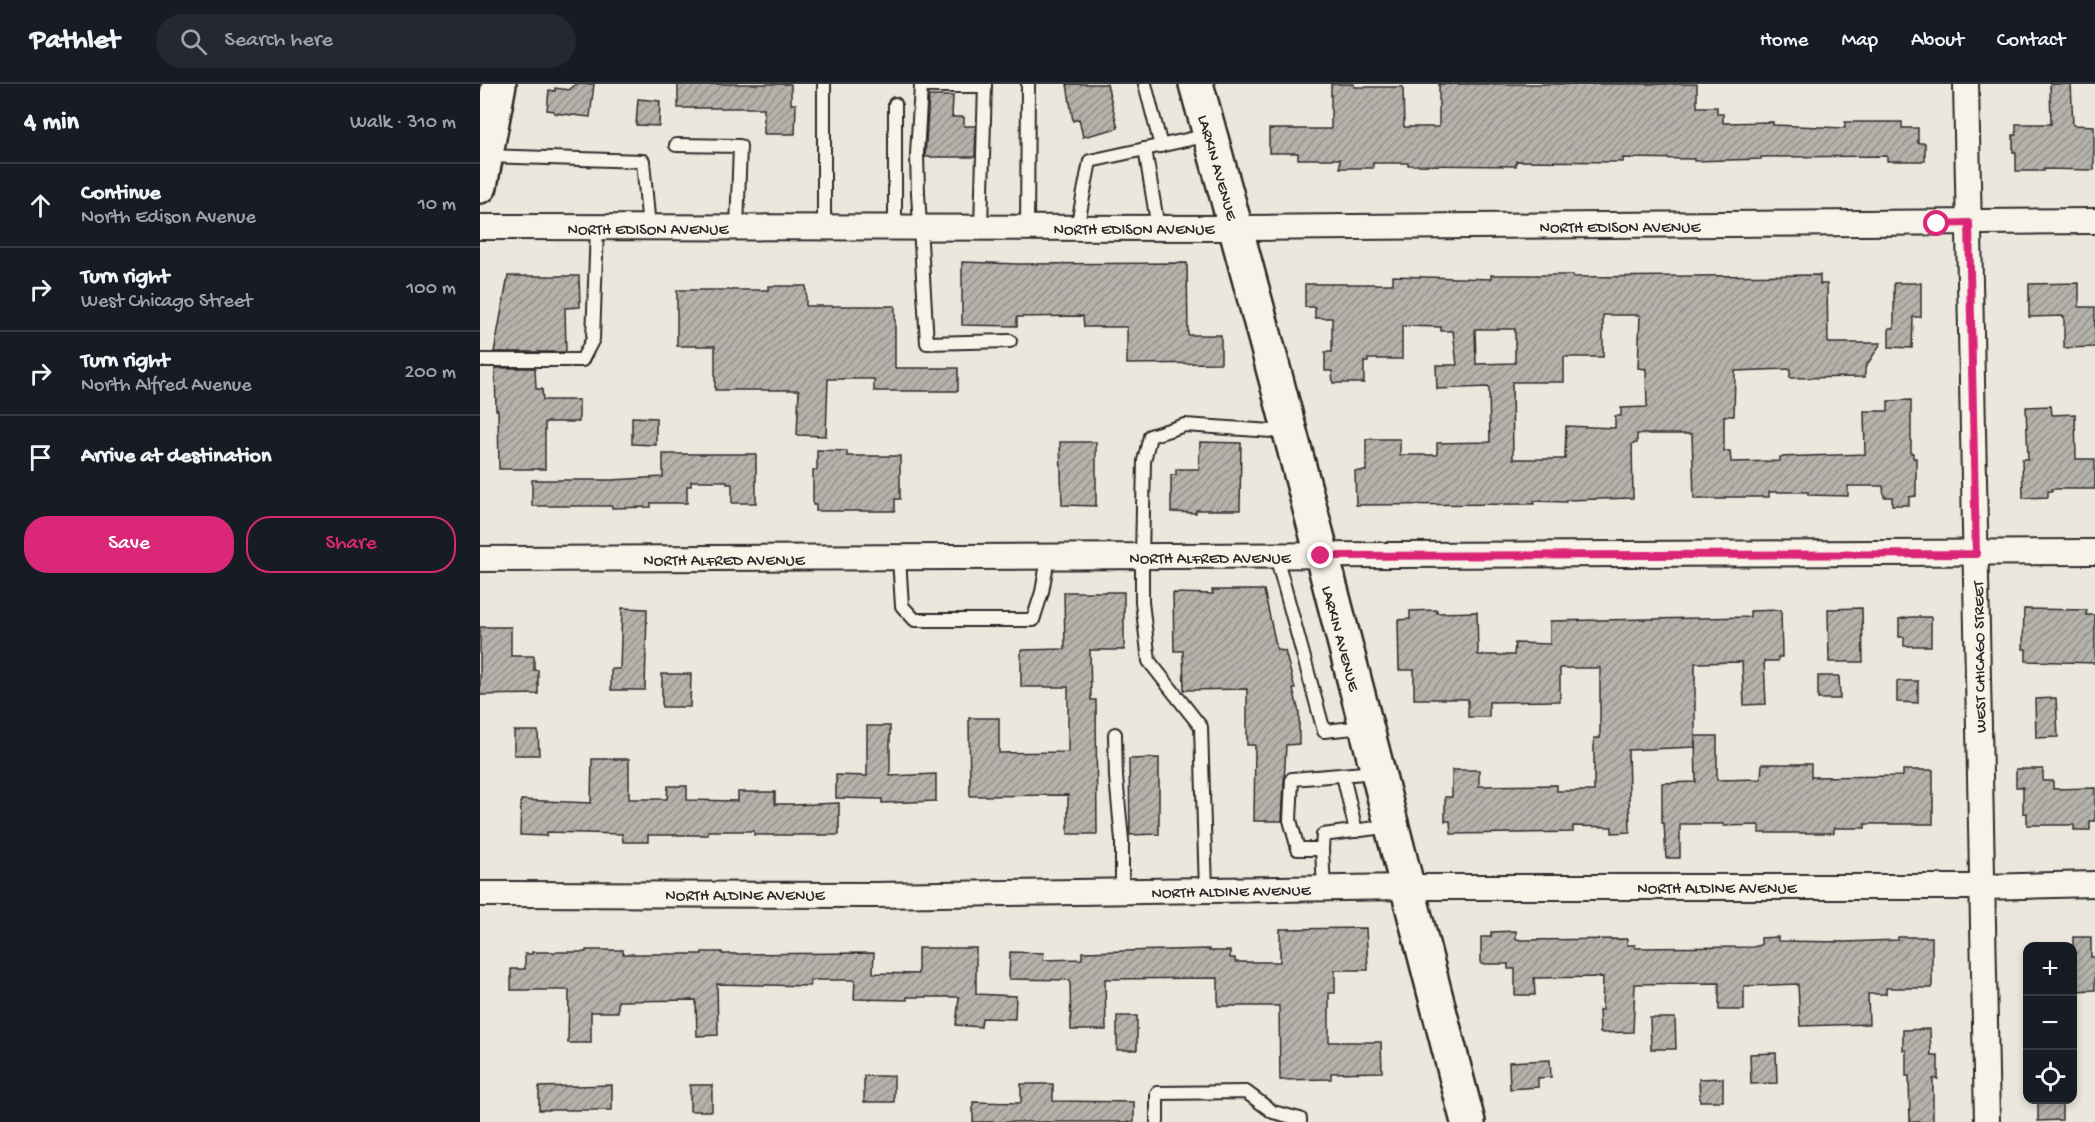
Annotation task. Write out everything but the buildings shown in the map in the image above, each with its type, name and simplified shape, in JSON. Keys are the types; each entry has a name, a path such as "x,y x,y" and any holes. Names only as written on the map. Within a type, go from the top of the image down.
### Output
{"main road":[{"path":"483,171 500,84"},
{"name":"LARKIN AVENUE","path":"1196,84 1291,433 1468,1122"}],"street":[{"name":"WEST CHICAGO STREET","path":"1966,84 1987,1122"},
{"name":"NORTH EDISON AVENUE","path":"480,227 1236,228 2095,221"},
{"name":"NORTH ALFRED AVENUE","path":"480,559 2095,552"},
{"name":"NORTH ALDINE AVENUE","path":"480,894 874,894 1407,887 1982,887 2095,884"}],"lane":[{"path":"824,84 824,228"},
{"path":"1028,84 1028,228"},
{"path":"1145,84 1161,146"},
{"path":"981,227 985,85 921,85 917,154 927,343 1010,341"},
{"path":"895,104 895,228"},
{"path":"1077,228 1090,161 1210,135"},
{"path":"676,145 740,146 737,228"},
{"path":"1145,149 1158,228"},
{"path":"483,171 643,161 649,228"},
{"path":"480,360 582,360 593,339 597,228"},
{"path":"1206,890 1201,727 1149,661 1142,602 1144,461 1150,436 1185,425 1291,433"},
{"path":"1276,556 1324,731 1365,727"},
{"path":"899,558 902,606 915,620 1033,620 1042,592 1048,558"},
{"path":"1115,734 1116,777 1122,840 1122,891"},
{"path":"1322,849 1298,849 1290,820 1292,779 1377,772"},
{"path":"1343,775 1356,831"},
{"path":"1324,888 1323,835 1391,826"},
{"path":"1157,1122 1157,1093 1246,1092 1274,1112 1300,1119 1300,1122"}],"route":[{"path":"1321,556 1976,554 1969,223 1937,224"}]}
